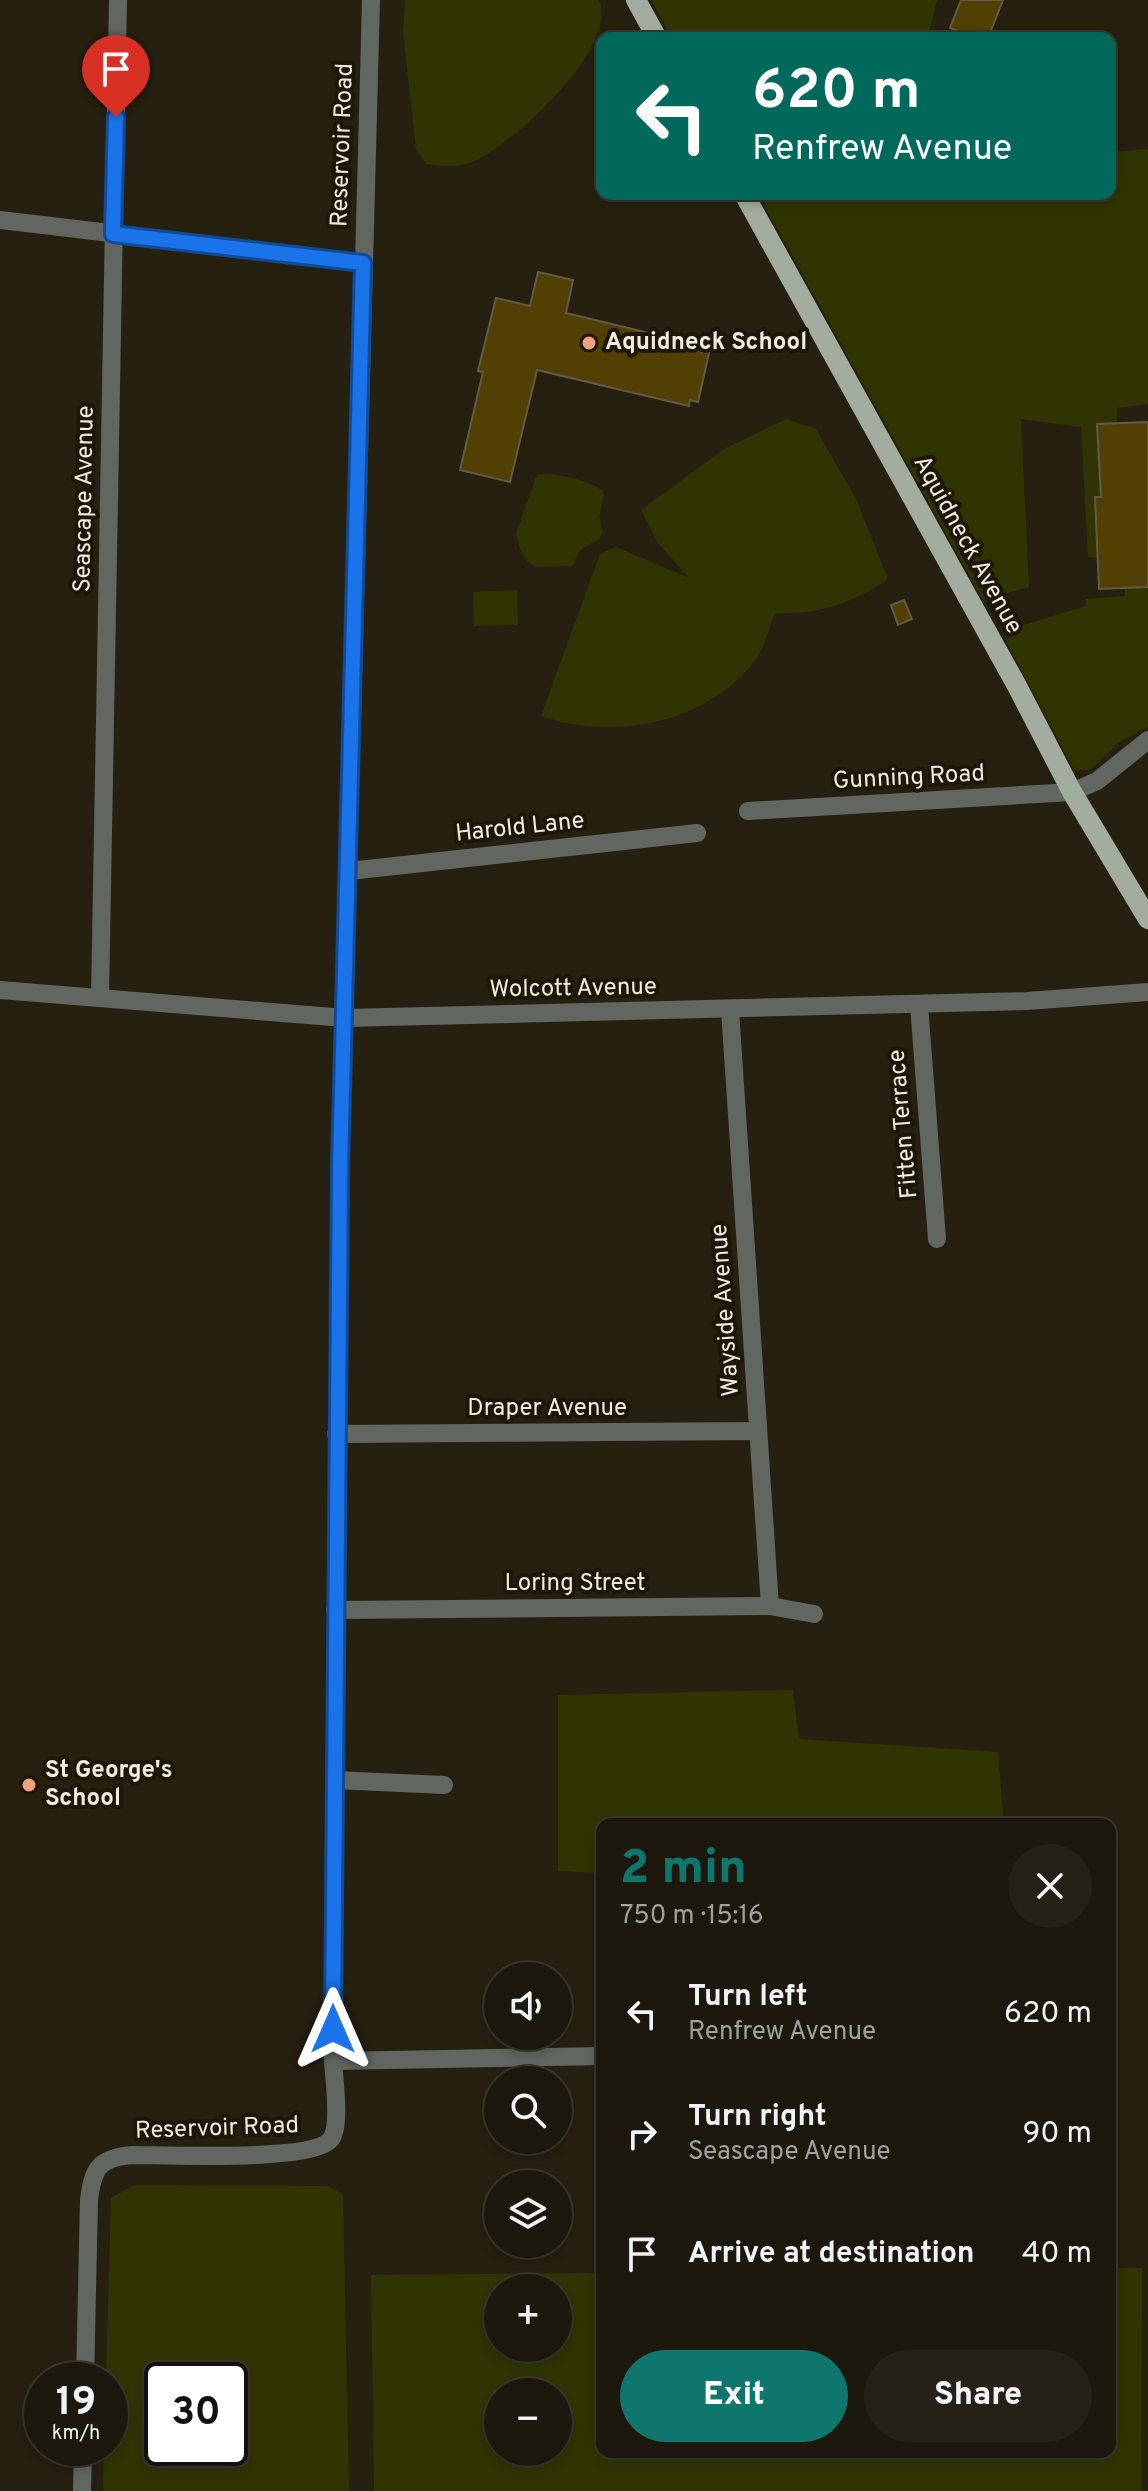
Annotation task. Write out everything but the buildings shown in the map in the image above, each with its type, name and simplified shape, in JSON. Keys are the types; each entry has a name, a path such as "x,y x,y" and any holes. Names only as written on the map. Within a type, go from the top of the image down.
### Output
{"main road":[{"path":"636,0 654,32"},
{"name":"Aquidneck Avenue","path":"747,200 1017,686 1072,792 1148,919"}],"street":[{"name":"Seascape Avenue","path":"100,998 118,0"},
{"name":"Reservoir Road","path":"85,2362 89,2200 92,2180 98,2168 109,2159 123,2156 297,2153 330,2142 336,2130 333,2061 340,1168 371,0"},
{"path":"0,220 363,263"},
{"path":"1072,792 1097,781 1148,740"},
{"name":"Gunning Road","path":"748,811 1072,792"},
{"name":"Harold Lane","path":"349,871 697,833"},
{"name":"Wolcott Avenue","path":"0,990 345,1018 919,1005 1148,992"},
{"name":"Fitten Terrace","path":"919,1005 937,1239"},
{"name":"Wayside Avenue","path":"730,1010 770,1606"},
{"name":"Draper Avenue","path":"336,1434 758,1431"},
{"name":"Loring Street","path":"335,1610 770,1606 814,1614"},
{"path":"335,1780 444,1785"},
{"path":"333,2061 596,2056"},
{"path":"82,2491 83,2466"}],"green space":[{"path":"405,0 599,0 601,20 593,43 557,94 488,154 470,163 454,166 426,164 416,149 403,32"},
{"path":"651,0 937,0 927,32 669,32"},
{"path":"1148,149 1148,404 1117,408 1117,423 1097,425 1101,491 1105,497 1095,498 1098,558 1088,557 1081,427 1021,419 1029,587 983,600 761,200 1116,200 1116,152"},
{"path":"786,419 816,429 856,499 888,579 862,595 834,606 806,612 775,613 756,659 736,681 712,699 686,712 658,721 599,727 541,716 600,554 616,547 689,578 658,543 641,510 724,449"},
{"path":"537,474 579,480 602,490 604,495 599,517 603,531 600,538 580,550 572,566 536,567 521,552 516,534"},
{"path":"1148,587 1148,727 1119,742 1090,770 1074,770 1006,641 1024,625 1086,606 1086,599 1125,596 1125,588"},
{"path":"517,590 518,625 474,626 473,592"},
{"path":"793,1690 799,1739 998,1752 1004,1818 596,1818 596,1873 558,1871 558,1695"},
{"path":"134,2185 328,2186 343,2195 349,2491 103,2491 104,2466 128,2466 128,2362 106,2362 111,2198"},
{"path":"1116,2268 1142,2268 1141,2491 374,2491 371,2275 484,2274 484,2362 572,2362 572,2274 486,2274 596,2273 596,2458 1116,2458"}],"place":[{"name":"Aquidneck School","path":"589,343"},
{"name":"St George's School","path":"29,1785"}],"route":[{"path":"116,117 113,234 363,263 340,1168 333,2029"}]}
